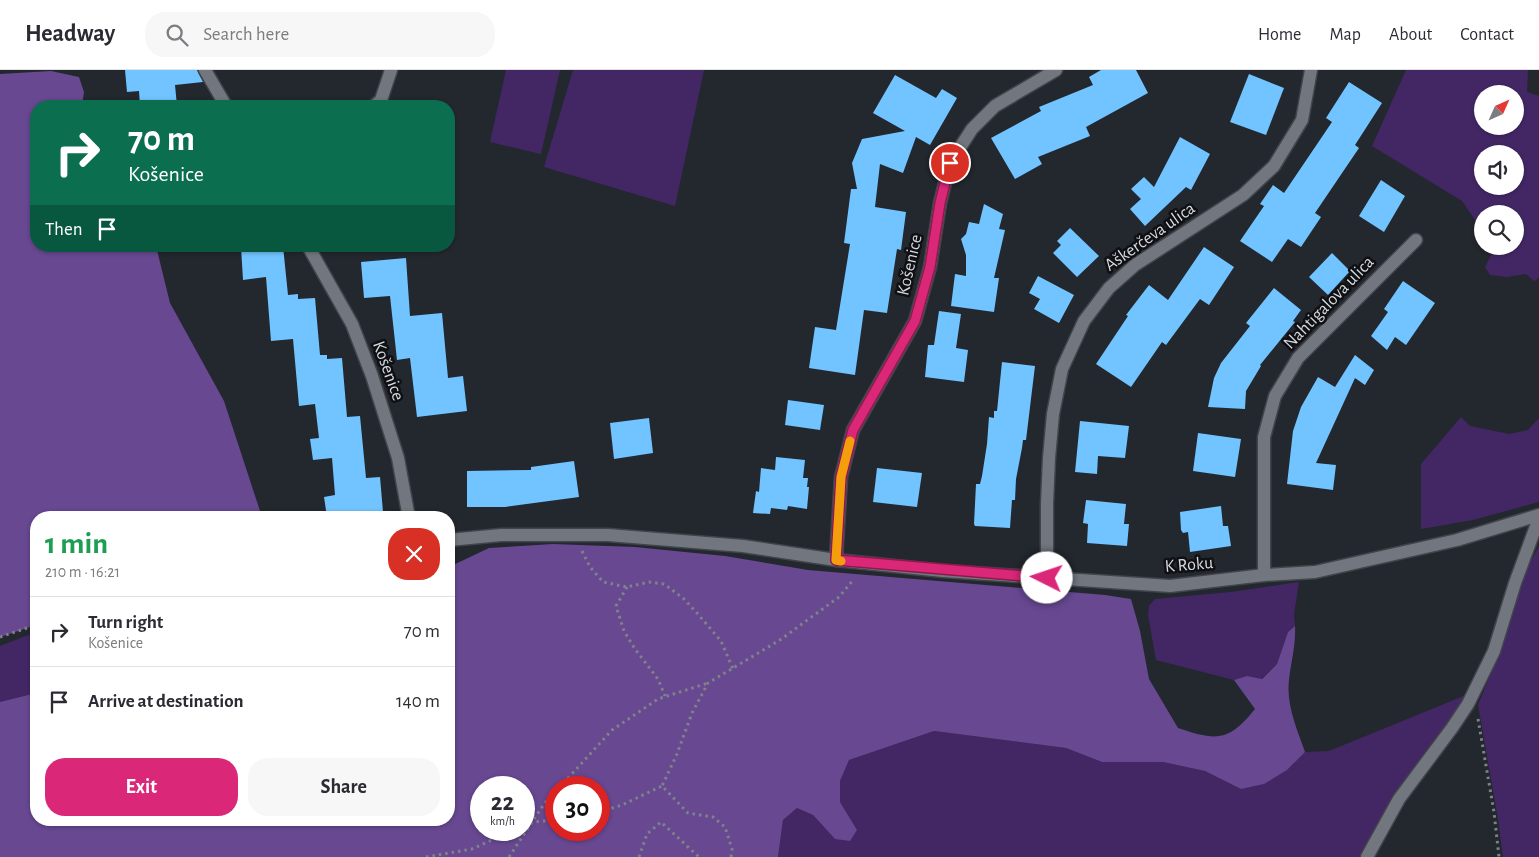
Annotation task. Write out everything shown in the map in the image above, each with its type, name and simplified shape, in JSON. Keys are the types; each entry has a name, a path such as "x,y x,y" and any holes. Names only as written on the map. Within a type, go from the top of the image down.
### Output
{"street":[{"path":"205,70 222,100"},
{"path":"380,100 391,70"},
{"name":"Košenice","path":"836,560 841,477 853,430 915,321 930,267 940,203 950,163 972,129 996,106 1056,70"},
{"name":"Aškerčeva ulica","path":"1047,578 1047,504 1053,414 1062,369 1084,321 1109,288 1135,265 1243,195 1274,166 1302,120 1311,70"},
{"name":"Nahtigalova ulica","path":"1264,575 1264,437 1275,396 1298,358 1416,240"},
{"name":"Košenice","path":"311,252 352,324 372,376 398,458 408,511"},
{"name":"K Roku","path":"455,539 501,535 608,536 743,546 836,560 1047,578 1170,586 1264,575 1314,572 1457,540 1539,516"},
{"name":"K Roku","path":"1367,857 1399,799 1468,704 1494,651 1515,583 1539,516"}],"path":[{"path":"581,549 590,567 603,582 627,587 649,582 664,584 683,598 721,641 733,669"},
{"path":"569,776 612,730 658,699 708,682 780,640 839,597 854,579"},
{"path":"627,587 616,606 624,631 658,679 664,696"},
{"path":"0,637 30,627"},
{"path":"610,809 662,786 677,754 692,713 708,682"},
{"path":"1468,704 1477,716 1494,812 1499,857"},
{"path":"662,786 688,813 713,818 725,827 732,849 731,857"},
{"path":"535,818 545,803"},
{"path":"639,857 647,834 661,822 698,857"},
{"path":"426,857 472,849 490,841"},
{"path":"508,857 519,841"}],"shaded area":[{"path":"506,70 560,70 541,154 490,142"},
{"path":"573,70 704,70 675,206 544,167"},
{"path":"1406,70 1528,70 1527,92 1539,96 1539,278 1534,281 1526,274 1507,277 1490,275 1485,267 1491,255 1524,255 1524,205 1474,205 1474,218 1462,201 1372,146"},
{"path":"51,71 79,77 84,92 83,100 30,100 30,252 157,252 170,303 224,401 260,511 30,511 30,627 0,637 0,74"},
{"path":"1461,417 1470,426 1509,434 1528,430 1539,418 1539,502 1473,520 1421,529 1421,464"},
{"path":"553,544 635,547 725,556 808,570 1105,595 1131,599 1140,631 1149,679 1178,728 1212,736 1221,736 1237,728 1255,709 1234,680 1247,676 1262,679 1277,664 1288,632 1295,626 1288,689 1293,717 1305,752 1287,770 1264,784 1241,789 1205,771 1163,762 1102,762 1066,748 934,731 849,760 840,781 840,802 857,830 850,841 835,839 813,815 797,808 783,820 778,857 0,857 0,702 30,694 30,826 455,826 455,564 489,548"},
{"path":"1539,546 1539,857 1503,857 1478,705 1498,656 1524,574"},
{"path":"1299,582 1294,614 1295,626 1288,632 1277,664 1261,679 1247,676 1234,680 1156,660 1148,615 1149,606 1155,599 1231,592"},
{"path":"30,634 30,694 0,702 0,646"},
{"path":"1466,695 1416,767 1362,857 778,857 783,820 797,808 813,815 835,839 857,830 840,802 840,781 849,760 934,731 1066,748 1102,762 1163,762 1205,771 1241,789 1287,770 1305,752 1329,751"}],"building":[{"path":"125,70 197,70 203,82 175,85 176,100 140,100 139,91 127,92"},
{"path":"1101,70 1136,70 1148,93 1086,127 1090,136 1038,157 1042,164 1015,179 991,138 1041,111 1039,107 1093,85 1089,77"},
{"path":"1249,74 1284,88 1266,135 1230,122"},
{"path":"895,75 936,98 942,89 957,98 930,145 916,137 903,173 880,164 875,207 906,212 901,250 897,249 887,313 864,310 855,375 809,368 815,327 836,330 850,244 844,243 851,189 857,189 852,163 862,139 905,131 873,113"},
{"path":"1349,82 1382,103 1355,145 1359,148 1315,213 1321,217 1301,247 1288,239 1272,262 1240,241 1264,206 1260,204 1273,185 1284,193 1332,122 1326,118"},
{"path":"1180,137 1210,154 1191,190 1186,187 1145,226 1130,209 1141,199 1131,189 1144,177 1154,187"},
{"path":"1381,180 1405,196 1384,232 1359,216"},
{"path":"984,204 1003,214 999,229 1005,230 994,278 999,278 994,312 951,306 955,274 966,276 966,255 961,239 966,234 969,222 979,224"},
{"path":"1070,228 1099,256 1077,277 1053,253 1061,245 1057,241"},
{"path":"1204,247 1234,267 1209,305 1200,299 1166,345 1162,342 1131,387 1096,364 1128,316 1126,315 1149,285 1168,300"},
{"path":"241,252 284,252 288,295 298,294 298,299 315,298 320,355 327,355 327,359 342,358 347,417 360,416 366,478 380,477 383,511 326,511 324,497 335,495 332,458 313,460 310,439 319,438 315,404 299,406 293,339 271,341 266,277 243,280"},
{"path":"1332,253 1350,271 1328,295 1309,277"},
{"path":"406,258 410,316 442,313 448,378 463,376 467,411 417,417 410,358 397,360 390,296 364,298 361,262"},
{"path":"1038,276 1074,295 1059,323 1034,309 1040,299 1029,293"},
{"path":"1403,281 1435,303 1406,345 1395,337 1387,350 1371,336 1388,312 1384,309"},
{"path":"1274,288 1301,310 1293,321 1295,322 1260,365 1246,391 1245,409 1208,407 1214,378 1221,363 1250,326 1246,323"},
{"path":"939,311 961,314 956,348 968,350 964,382 925,377 928,345 934,345"},
{"path":"1355,355 1374,370 1365,385 1355,378 1316,463 1336,465 1333,490 1287,484 1293,431 1301,407 1318,377 1335,387"},
{"path":"1002,362 1035,366 1026,440 1023,440 1016,479 1015,500 1012,500 1010,528 975,526 976,484 980,484 982,476 989,417 994,418 994,411 997,411"},
{"path":"788,400 824,405 820,430 785,425"},
{"path":"649,418 653,453 614,459 610,423"},
{"path":"1080,421 1129,426 1125,458 1098,456 1097,474 1075,472"},
{"path":"1198,433 1241,439 1235,477 1193,471"},
{"path":"776,457 805,460 803,478 808,478 807,487 809,487 807,509 788,506 787,510 771,508 770,514 753,513 756,491 759,492 761,468 775,470"},
{"path":"574,461 579,497 505,507 467,507 467,471 531,470 531,467"},
{"path":"877,468 922,473 917,507 873,502"},
{"path":"1086,500 1126,504 1124,524 1129,524 1127,546 1087,543 1088,524 1083,523"},
{"path":"1221,506 1223,526 1228,526 1231,546 1190,552 1188,532 1183,533 1181,530 1180,512"}],"slow traffic":[{"path":"841,561 836,560 841,477 850,441"}],"route":[{"path":"950,163 940,203 930,267 915,321 853,430 841,477 836,560 942,571 1047,578"}]}
